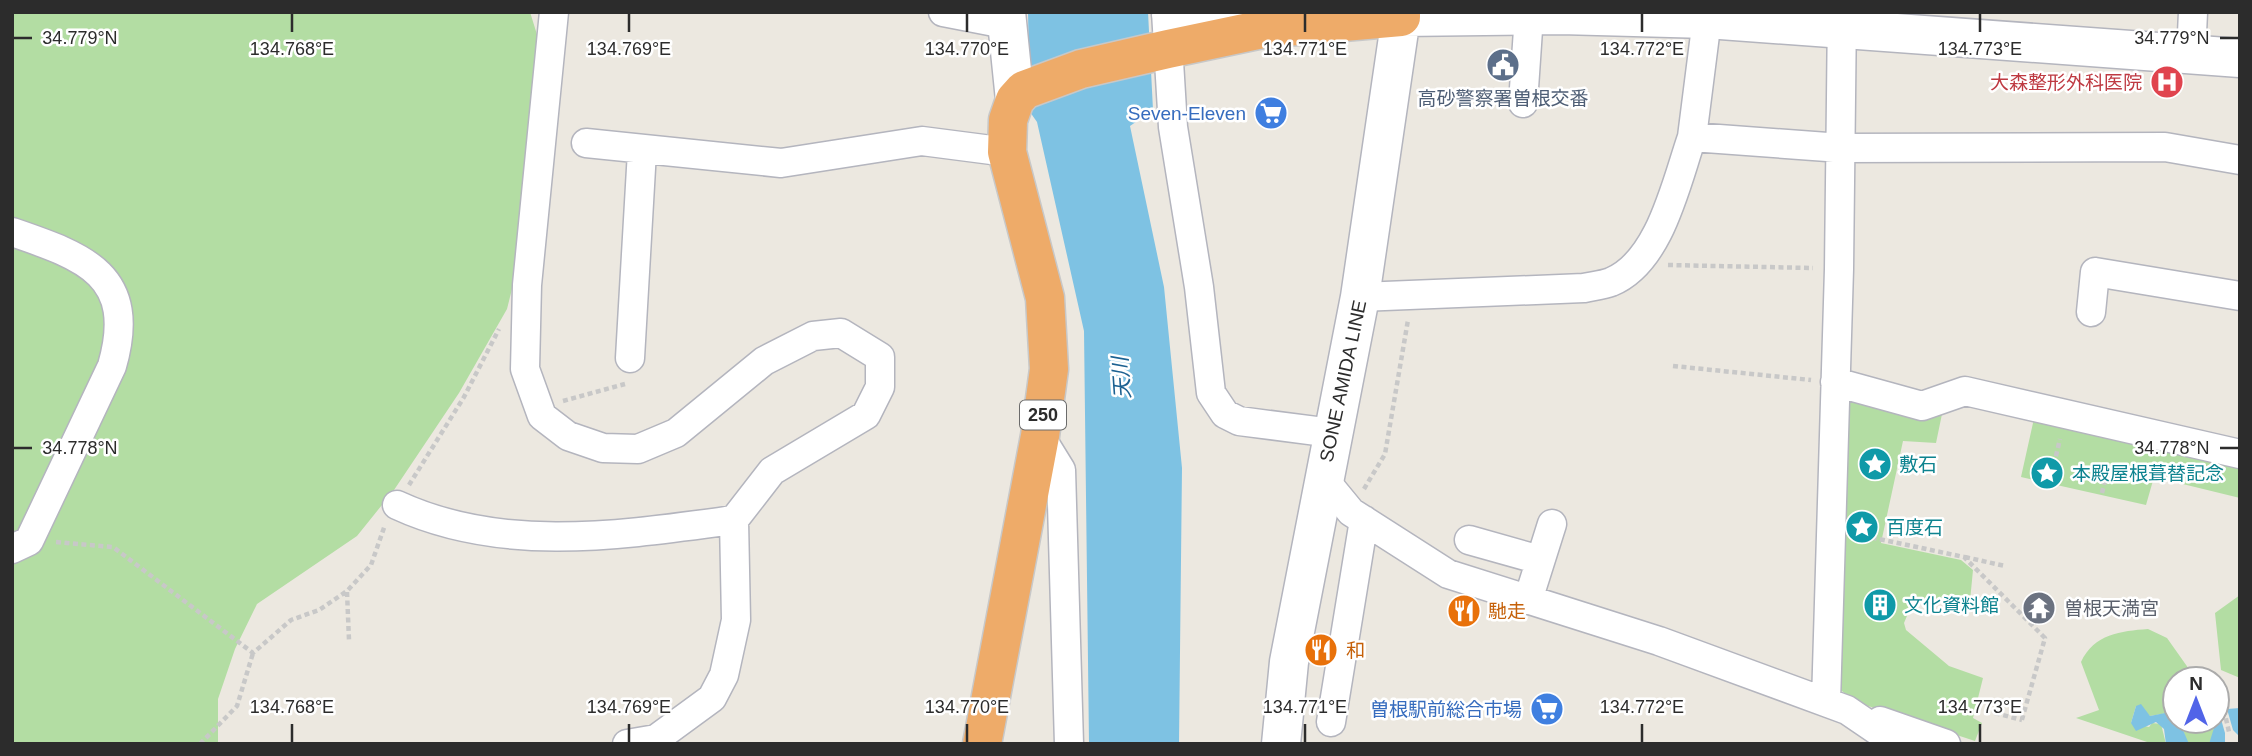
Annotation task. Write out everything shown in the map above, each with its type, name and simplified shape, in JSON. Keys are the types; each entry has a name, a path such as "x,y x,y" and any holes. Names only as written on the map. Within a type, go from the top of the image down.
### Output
{"highway":[{"path":"1019,95 1166,32 1262,29 1401,15"},
{"name":"250","path":"982,744 1040,436 1049,369 1045,298 1007,152 1008,120 1019,95"}],"main road":[{"path":"1401,15 1550,14 1842,21 2240,58"},
{"name":"SONE AMIDA LINE","path":"1281,744 1289,662 1360,297 1401,15"},
{"path":"1005,18 1019,95"}],"street":[{"path":"554,12 546,137 527,285 525,369 542,416 568,436 603,447 638,449 676,433 764,361 813,336 841,333 880,357 880,387 866,415 772,471 734,520 736,620 724,675 712,698 656,739 628,744"},
{"path":"943,12 1005,18"},
{"path":"2191,55 2193,12"},
{"path":"1523,103 1550,14"},
{"path":"1360,297 1584,288 1612,282 1637,264 1654,243 1692,137 1707,19"},
{"path":"1837,706 1830,529 1839,269 1842,21"},
{"path":"1166,32 1173,127 1199,287 1211,394 1225,414 1239,421 1332,433"},
{"path":"1692,137 1841,148 2165,147 2240,160"},
{"path":"586,144 781,163 922,141 1007,152"},
{"path":"628,371 642,151"},
{"path":"12,232 68,251 102,274 116,307 118,344 112,366 21,545"},
{"path":"2091,312 2095,272 2240,296"},
{"path":"1835,382 1922,406 1965,391 2240,454"},
{"path":"1040,436 1061,470 1069,744"},
{"path":"1323,478 1358,516 1448,574 1659,641 1946,744"},
{"path":"397,505 433,522 507,534 596,538 734,520"},
{"path":"1331,722 1358,516"},
{"path":"1528,600 1552,524"},
{"path":"1469,540 1541,561"},
{"path":"1837,706 1897,744"}],"path":[{"path":"1637,264 1839,269"},
{"path":"1358,516 1385,454 1413,295"},
{"path":"200,744 201,739 237,706 253,653 291,620 319,610 347,591 371,565 380,533 464,397 499,327"},
{"path":"1673,366 1835,382"},
{"path":"538,408 628,371"},
{"path":"2050,481 2060,436"},
{"path":"2102,493 2105,480"},
{"path":"1830,529 2005,566"},
{"path":"21,545 113,547 253,653"},
{"path":"1964,557 2045,638 2022,722 1995,713"},
{"path":"347,591 349,640"}],"green space":[{"path":"12,12 530,12 539,41 522,249 507,309 459,393 394,490 357,536 257,604 235,649 218,699 218,744 12,744"},
{"path":"1856,396 1942,414 1936,443 1903,441 1881,543 1961,560 1973,570 1970,601 1963,604 1926,601 1912,604 1904,623 1906,630 1949,666 1983,678 1973,718 1982,723 1975,741 1856,702 1838,688 1844,403"},
{"path":"2035,414 2240,463 2240,498 2154,477 2146,505 2021,477"},
{"path":"2240,595 2240,678 2231,674 2231,665 2220,665 2215,613"},
{"path":"2148,629 2167,638 2186,665 2161,665 2161,714 2150,716 2136,706 2131,723 2149,727 2152,723 2161,724 2161,735 2164,735 2166,744 2153,744 2076,718 2099,710 2081,662 2093,645 2109,636"},
{"path":"2185,735 2214,735 2209,744 2187,743"}],"water":[{"name":"天川","path":"1028,12 1148,12 1153,110 1130,126 1164,287 1182,468 1179,744 1089,744 1084,331 1037,122 1030,112"},
{"path":"2141,704 2150,716 2161,714 2161,726 2156,722 2136,731 2131,723 2136,706"},
{"path":"2240,708 2240,737 2233,730 2231,709"},
{"path":"2165,735 2185,735 2189,744 2166,744"},
{"path":"2212,735 2225,735 2225,744 2209,744"}],"place":[{"name":"高砂警察署曽根交番","path":"1503,65"},
{"name":"大森整形外科医院","path":"2167,82"},
{"name":"Seven-Eleven","path":"1271,113"},
{"name":"敷石","path":"1875,464"},
{"name":"本殿屋根葺替記念","path":"2047,473"},
{"name":"百度石","path":"1862,527"},
{"name":"文化資料館","path":"1880,605"},
{"name":"曽根天満宮","path":"2039,608"},
{"name":"馳走","path":"1464,611"},
{"name":"和","path":"1321,650"},
{"name":"曽根駅前総合市場","path":"1547,709"}]}
